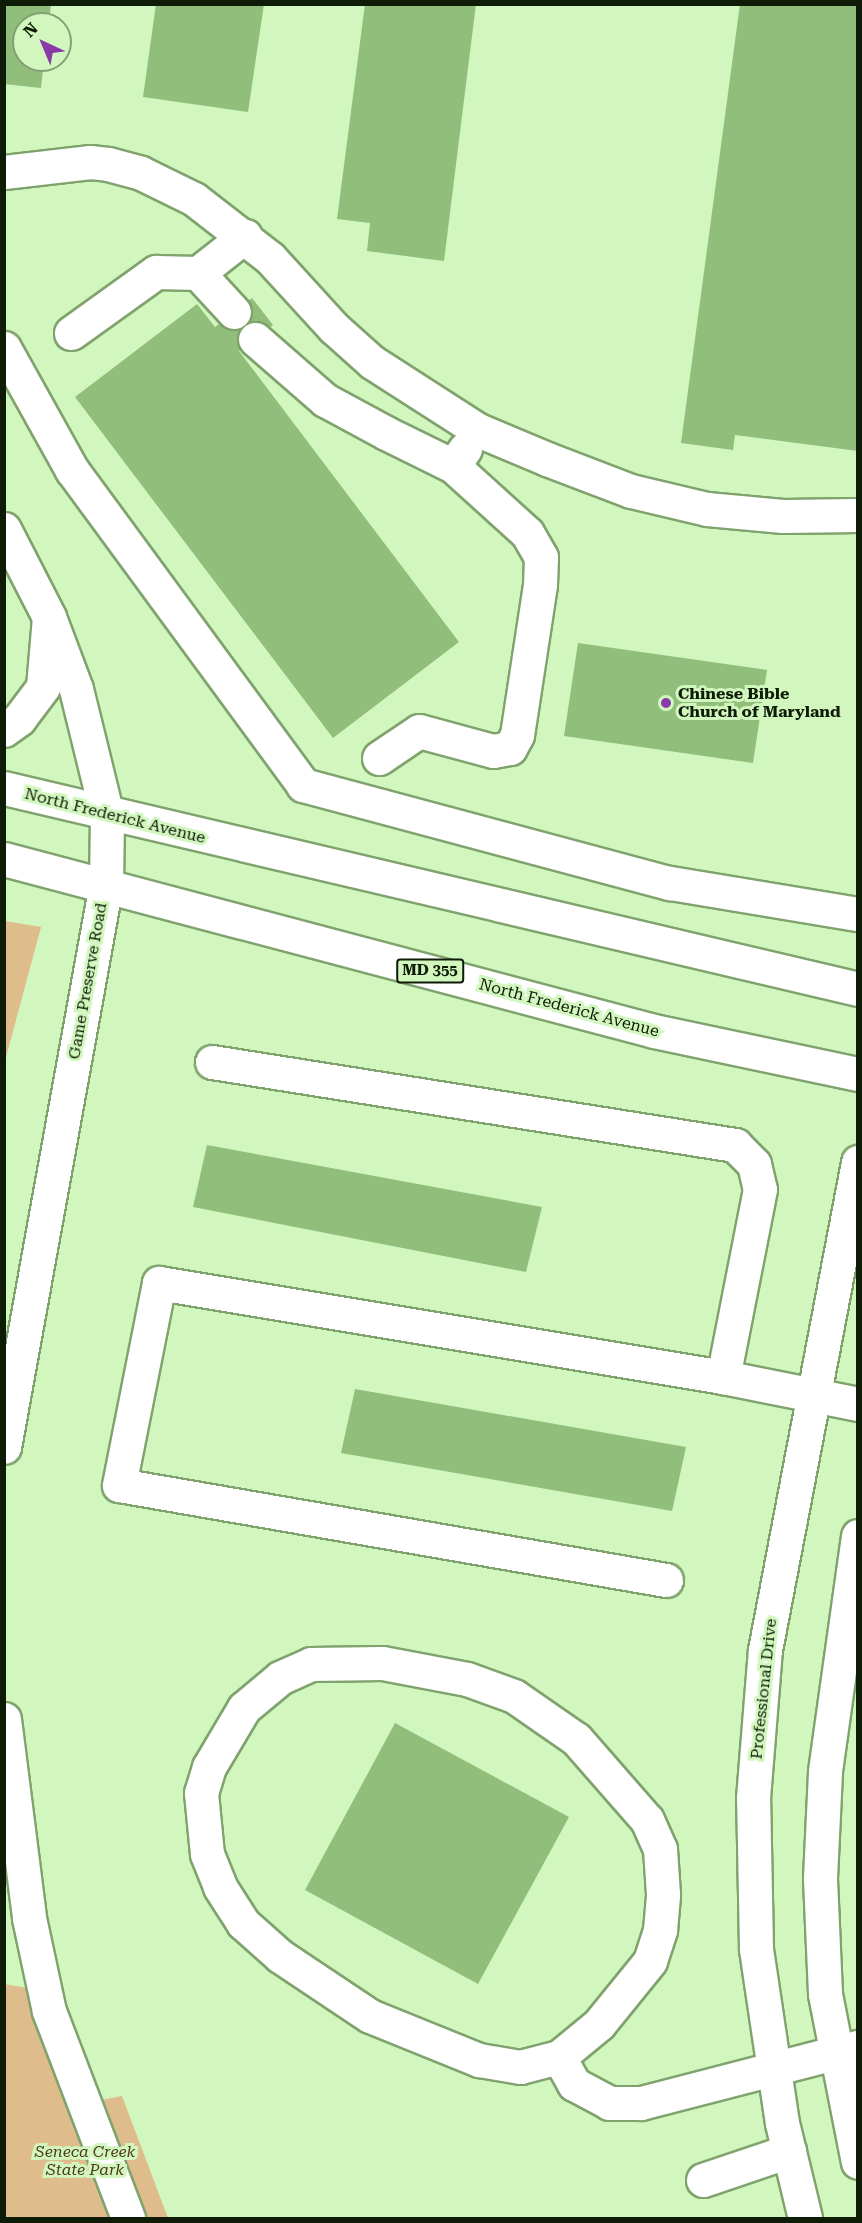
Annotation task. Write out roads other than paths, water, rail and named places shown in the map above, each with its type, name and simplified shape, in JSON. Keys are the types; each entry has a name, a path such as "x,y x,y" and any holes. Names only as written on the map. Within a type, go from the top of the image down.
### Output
{"street":[{"path":"4,172 90,162 141,173 194,199 245,236 372,362 478,430 631,490 707,509 783,516 858,515"},
{"path":"71,333 156,273 198,273 245,236"},
{"path":"198,273 234,312"},
{"path":"255,339 325,400 453,466 527,533 540,557 540,585 517,735 510,748 493,751 419,731 379,758"},
{"path":"4,348 72,470 303,785 670,883 858,914"},
{"path":"453,466 478,430"},
{"name":"Game Preserve Road","path":"4,529 49,617 91,747 107,815 106,884 4,1447"},
{"path":"4,730 19,719 43,687 49,617"},
{"name":"North Frederick Avenue","path":"4,788 107,815 858,989"},
{"name":"North Frederick Avenue","path":"4,859 106,884 654,1031 858,1074"},
{"path":"212,1062 735,1145 754,1164 760,1189 723,1377"},
{"name":"Professional Drive","path":"805,2218 789,2151 774,2070 756,1948 753,1798 765,1650 858,1162"},
{"path":"666,1580 119,1485 159,1283 723,1377 858,1404"},
{"path":"858,1536 825,1772 820,1879 825,1994 847,2049 858,2162"},
{"path":"382,1663 467,1679 514,1696 576,1740 647,1820 660,1850 663,1894 660,1930 650,1961 599,2024 559,2057 520,2067 479,2060 370,2016 280,1956 243,1923 220,1887 207,1854 201,1793 223,1740 244,1708 280,1678 311,1664 382,1663"},
{"path":"4,1719 29,1918 49,2011 128,2218"},
{"path":"559,2057 574,2084 609,2103 640,2103 774,2070 847,2049"},
{"path":"703,2180 789,2151"}],"place":[{"name":"Chinese Bible Church of Maryland","path":"666,703"}],"park label":[{"name":"Seneca Creek State Park","path":"85,2161"}]}
